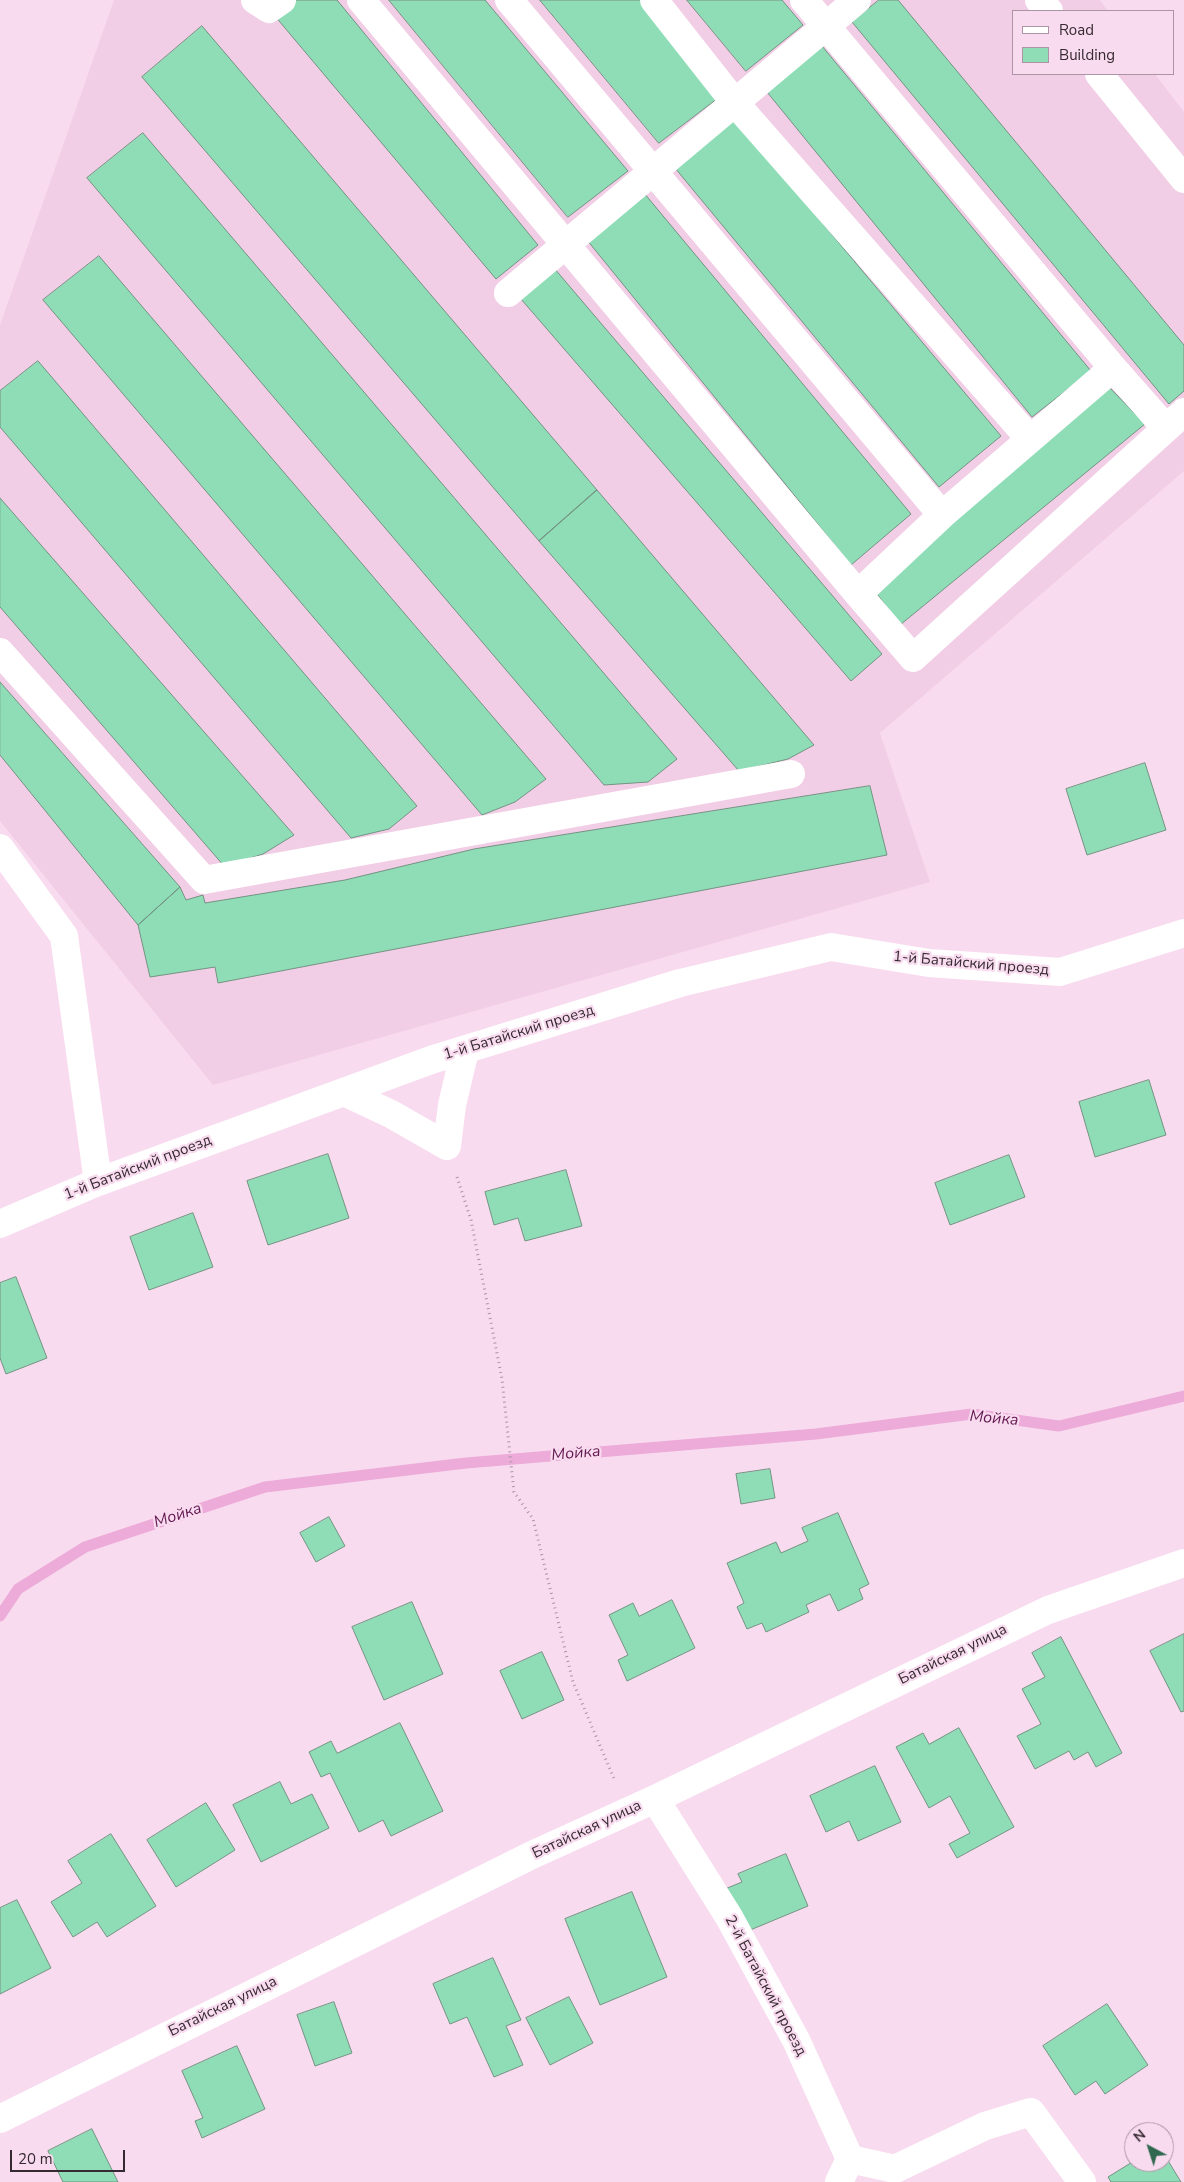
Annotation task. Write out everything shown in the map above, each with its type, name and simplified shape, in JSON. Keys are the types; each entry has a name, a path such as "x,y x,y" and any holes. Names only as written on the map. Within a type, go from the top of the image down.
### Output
{"street":[{"path":"255,0 269,10 282,0"},
{"path":"361,0 913,658 1175,419 1113,368 804,0"},
{"path":"509,0 942,515"},
{"path":"654,0 735,103 1030,439"},
{"path":"508,293 858,0"},
{"path":"1040,0 1048,10"},
{"path":"1100,75 1184,179"},
{"path":"858,594 942,515 1113,368"},
{"path":"0,652 204,880 791,774"},
{"path":"0,848 64,936 98,1182"},
{"name":"1-й Батайский проезд","path":"0,1224 98,1182 431,1060 680,983 831,947 929,963 1060,972 1184,932"},
{"path":"344,1092 390,1114 446,1146 452,1105 465,1050"},
{"name":"Батайская улица","path":"0,2119 532,1855 1048,1610 1184,1563"},
{"name":"2-й Батайский проезд","path":"655,1798 729,1917 796,2040 844,2170"},
{"path":"844,2170 895,2169 985,2126 1031,2112 1082,2182"}],"path":[{"path":"446,1146 471,1220 502,1379 514,1492 533,1519 573,1682 628,1811"}],"shaded area":[{"path":"114,0 1100,0 1107,10 1012,10 1012,75 1156,75 1184,112 1184,471 880,733 930,882 213,1085 0,821 0,325"}],"building":[{"path":"282,0 337,0 538,245 496,279 269,9"},
{"path":"389,0 485,0 628,171 568,217"},
{"path":"540,0 646,0 726,92 659,143"},
{"path":"687,0 782,0 803,25 746,71"},
{"path":"879,0 898,0 1184,345 1184,391 1169,404 852,22"},
{"path":"202,26 597,490 539,541 142,77"},
{"path":"822,46 1091,371 1032,417 767,92"},
{"path":"735,119 1001,436 939,487 675,168"},
{"path":"143,133 677,759 648,782 604,785 87,178"},
{"path":"644,193 911,514 851,565 587,240"},
{"path":"99,256 546,779 515,802 482,815 43,300"},
{"path":"554,268 882,654 851,681 521,299"},
{"path":"38,361 417,806 389,829 351,838 0,427 0,391"},
{"path":"1110,388 1145,424 900,625 869,583"},
{"path":"597,490 814,745 788,759 739,771 539,541"},
{"path":"0,498 294,835 263,854 224,866 0,607"},
{"path":"0,682 180,887 138,925 0,755"},
{"path":"1145,763 1166,830 1087,855 1066,789"},
{"path":"870,786 887,855 218,983 215,967 150,977 138,925 180,887 186,900 203,895 205,903 345,880 474,849"},
{"path":"1149,1080 1166,1135 1095,1157 1079,1102"},
{"path":"328,1154 349,1218 268,1245 247,1181"},
{"path":"1009,1155 1025,1197 950,1225 935,1183"},
{"path":"566,1170 582,1226 525,1241 518,1218 494,1225 485,1192"},
{"path":"193,1213 213,1267 149,1290 130,1237"},
{"path":"16,1277 47,1358 6,1374 0,1358 0,1283"},
{"path":"770,1469 775,1498 741,1504 736,1474"},
{"path":"838,1513 869,1584 859,1589 863,1599 838,1611 830,1594 806,1605 809,1612 766,1632 762,1623 747,1629 737,1607 744,1603 727,1563 776,1542 781,1553 808,1541 802,1528"},
{"path":"329,1517 345,1546 316,1562 300,1533"},
{"path":"672,1600 695,1648 627,1681 618,1660 628,1655 609,1615 633,1603 639,1616"},
{"path":"412,1602 443,1674 384,1700 352,1627"},
{"path":"1184,1634 1184,1711 1181,1712 1150,1651"},
{"path":"1061,1637 1122,1753 1096,1767 1088,1752 1074,1760 1069,1751 1035,1769 1017,1736 1041,1724 1022,1689 1045,1677 1032,1653"},
{"path":"542,1652 564,1700 522,1719 500,1671"},
{"path":"400,1723 443,1811 391,1836 383,1820 359,1832 330,1773 321,1777 309,1752 331,1741 337,1753"},
{"path":"959,1728 1014,1827 957,1858 949,1844 970,1833 950,1796 929,1808 896,1747 923,1733 929,1744"},
{"path":"875,1766 901,1822 858,1841 849,1821 826,1832 810,1796"},
{"path":"280,1782 291,1804 312,1794 329,1828 261,1862 233,1805"},
{"path":"206,1803 235,1850 176,1887 147,1840"},
{"path":"111,1834 156,1906 107,1937 97,1922 73,1937 51,1902 82,1883 68,1861"},
{"path":"786,1854 808,1906 743,1933 725,1889 742,1882 738,1874"},
{"path":"632,1892 667,1977 600,2005 565,1919"},
{"path":"17,1900 51,1968 0,1994 0,1908"},
{"path":"493,1958 521,2020 506,2026 523,2065 494,2077 467,2017 450,2024 433,1984"},
{"path":"569,1997 593,2043 550,2065 526,2018"},
{"path":"334,2002 352,2053 315,2066 297,2015"},
{"path":"1107,2004 1148,2065 1105,2094 1096,2081 1075,2095 1043,2046"},
{"path":"237,2046 265,2109 202,2138 195,2121 203,2118 182,2071"},
{"path":"92,2129 118,2182 63,2182 48,2151"},
{"path":"1124,2167 1124,2172 1174,2172 1174,2170 1181,2182 1111,2182 1108,2177"}],"waterway":[{"name":"Мойка","path":"0,1616 18,1589 85,1547 265,1487 466,1463 816,1434 972,1414 1059,1426 1184,1396"}]}
